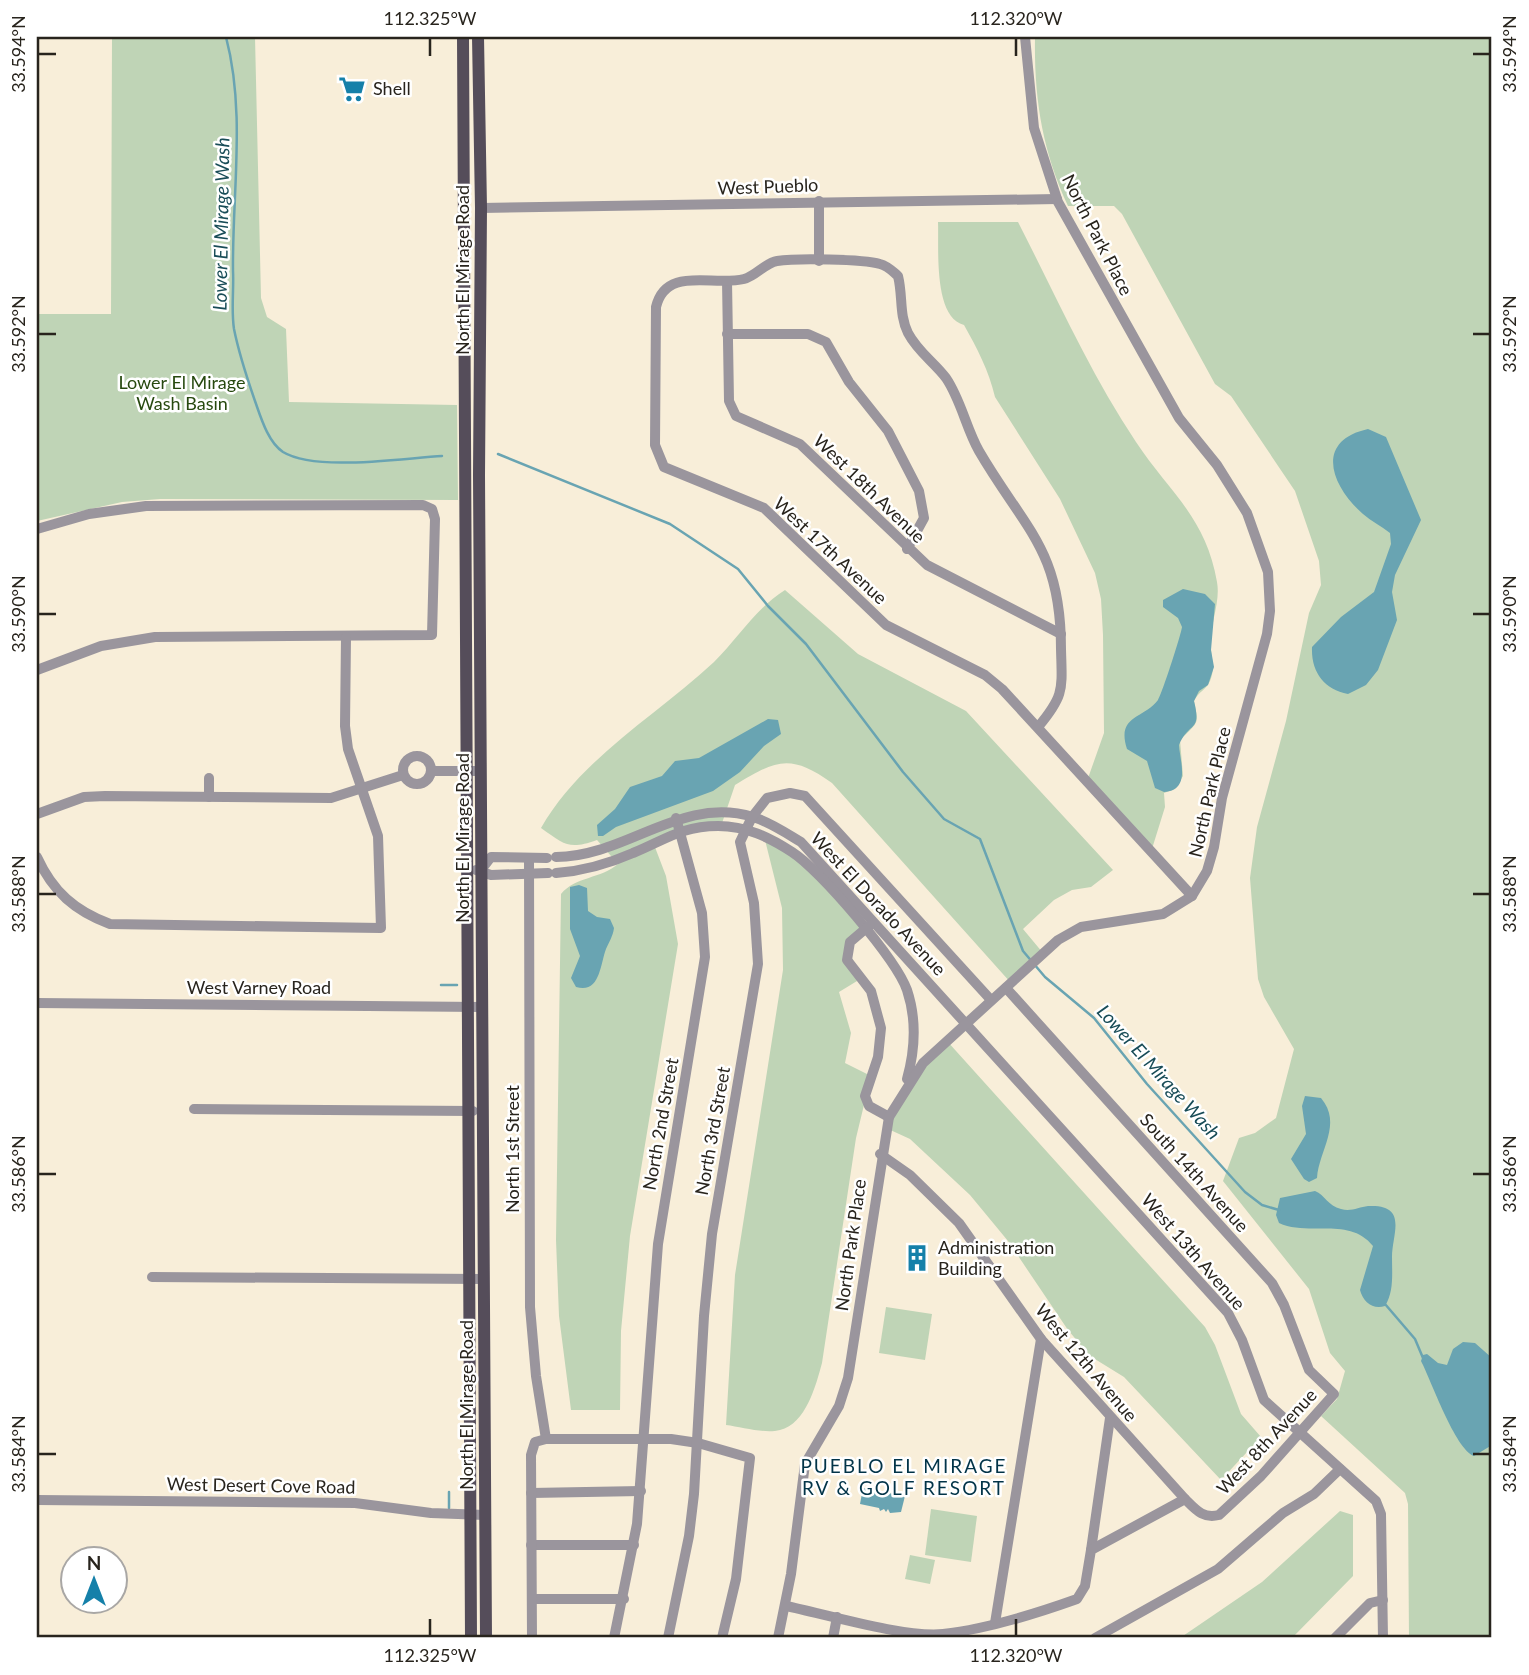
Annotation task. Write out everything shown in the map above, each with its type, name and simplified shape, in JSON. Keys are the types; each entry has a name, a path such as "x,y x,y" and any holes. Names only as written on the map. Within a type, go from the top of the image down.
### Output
{"main road":[{"name":"North El Mirage Road","path":"463,37 467,1007 483,1279 486,1638"},
{"name":"North El Mirage Road","path":"471,1638 469,1279 481,1007 481,208 478,37"}],"street":[{"name":"North Park Place","path":"786,1605 805,1464 839,1406 846,1384 880,1154 889,1117 905,1087 923,1063 1069,932 1163,914 1192,897 1207,872 1214,847 1222,798 1270,611 1268,572 1247,513 1217,465 1179,418 1057,199 1034,128 1028,40"},
{"name":"West Pueblo","path":"481,208 617,208 819,201 1057,199"},
{"path":"819,201 819,261"},
{"name":"West 17th Avenue","path":"1038,727 1058,704 1062,691 1058,590 1043,550 980,453 946,378 926,359 908,332 902,318 898,276 889,267 873,262 776,261 747,278 727,281 680,280 659,295 656,307 655,445 660,461 672,471 764,508 886,625 985,675 1038,727 1192,897"},
{"name":"West 18th Avenue","path":"727,281 729,401 736,416 800,444 907,550 927,565 1061,634"},
{"path":"727,334 808,334 826,342 849,382 888,431 919,491 924,518 907,550"},
{"path":"37,529 89,514 146,506 423,505 432,509 435,519 432,635 155,637 102,646 37,670"},
{"path":"37,857 61,896 79,911 110,924 381,928 379,836 348,749 345,726 346,637"},
{"path":"417,756 429,762 431,771 427,780 419,784 409,782 403,775 405,762 417,756"},
{"path":"431,771 480,771"},
{"path":"37,814 84,797 331,798 403,775"},
{"path":"209,778 209,797"},
{"path":"746,828 767,798 790,793 805,796 991,1000"},
{"name":"West El Dorado Avenue","path":"481,870 491,858 552,858 604,851 676,818 706,813 752,817 801,842 965,1023"},
{"name":"North 2nd Street","path":"614,1638 634,1545 658,1244 705,957 702,913 676,818"},
{"name":"West El Dorado Avenue","path":"466,869 481,870 491,875 552,873 610,863 680,831 705,827 746,828 794,853 865,930 900,975 912,1009 914,1055 905,1087"},
{"name":"North 3rd Street","path":"668,1638 689,1536 712,1234 758,964 758,931 740,842 746,828"},
{"name":"North 1st Street","path":"528,858 530,1307 536,1376 546,1438"},
{"path":"873,920 850,942 847,960 871,991 881,1028 878,1058 865,1096 869,1106 889,1117"},
{"name":"South 14th Avenue","path":"1006,988 1272,1283 1292,1323 1309,1370 1334,1394"},
{"name":"West Varney Road","path":"37,1003 481,1007"},
{"name":"West 13th Avenue","path":"965,1023 1228,1313 1242,1340 1264,1400 1380,1508 1382,1600"},
{"path":"194,1109 475,1111"},
{"name":"West 12th Avenue","path":"880,1154 912,1177 960,1223 1041,1339 1110,1419 1185,1499"},
{"path":"152,1277 483,1279"},
{"path":"995,1623 1041,1339"},
{"name":"West 8th Avenue","path":"1185,1499 1201,1514 1209,1517 1219,1515 1300,1434 1334,1394"},
{"path":"778,1638 786,1605 889,1633 941,1637 1077,1599 1085,1586 1110,1419"},
{"path":"532,1638 532,1446 546,1438 644,1439 698,1443 750,1458 736,1579 722,1638"},
{"path":"1095,1638 1218,1569 1283,1513 1314,1494 1340,1469"},
{"path":"531,1493 640,1491"},
{"path":"1091,1549 1185,1499"},
{"name":"West Desert Cove Road","path":"37,1500 355,1503 485,1515"},
{"path":"531,1545 634,1545"},
{"path":"532,1599 624,1599"},
{"path":"1335,1638 1370,1603 1382,1600 1383,1638"},
{"path":"833,1638 837,1617"}],"green space":[{"name":"Lower El Mirage Wash Basin","path":"112,37 255,37 261,298 267,317 286,329 289,402 457,405 458,500 160,499 122,502 37,521 37,314 111,314"},
{"path":"1035,37 1491,37 1492,1638 1409,1638 1408,1504 1405,1493 1321,1416 1337,1399 1345,1371 1330,1353 1309,1289 1223,1181 1239,1138 1255,1133 1276,1118 1294,1049 1264,997 1258,979 1250,878 1257,827 1286,721 1309,613 1321,585 1319,561 1295,491 1231,396 1215,384 1122,214 1114,206 1068,206 1052,165 1041,123"},
{"path":"938,222 1018,222 1119,416 1185,506 1212,559 1218,590 1211,633 1212,673 1209,684 1194,701 1196,722 1180,740 1183,776 1175,789 1164,793 1165,807 1151,852 1087,781 1104,733 1101,599 1095,573 1060,499 995,397 982,360 964,325 954,319 947,309 942,296 938,264"},
{"path":"785,590 858,654 966,711 1113,870 1091,887 1072,890 1054,900 1023,929 1043,953 1011,983 832,783 805,767 783,763 762,770 735,785 721,826 653,842 666,876 678,944 630,1236 621,1331 620,1410 571,1410 559,1316 556,1240 561,894 574,884 618,864 597,840 580,845 568,844 541,828 577,780 598,759 692,682 756,615"},
{"path":"764,836 794,853 865,930 847,948 862,978 839,992 851,1033 845,1063 871,1076 856,1138 820,1372 809,1402 797,1420 780,1430 767,1431 726,1425 735,1275 783,970 782,908"},
{"path":"947,1041 1205,1327 1215,1345 1241,1414 1261,1437 1221,1480 1124,1377 1090,1356 1068,1330 1008,1241 970,1195 910,1139 886,1128 905,1087"},
{"path":"886,1307 932,1314 925,1360 879,1353"},
{"path":"931,1509 977,1516 971,1562 925,1555"},
{"path":"1340,1511 1353,1515 1353,1576 1292,1638 1180,1638 1262,1582"},
{"path":"910,1555 935,1560 930,1584 905,1579"}],"water":[{"path":"1368,429 1386,437 1421,520 1395,575 1392,592 1397,620 1378,670 1366,685 1348,694 1332,688 1321,678 1314,664 1312,647 1341,617 1374,592 1391,544 1390,533 1363,514 1343,491 1333,466 1334,454 1340,443 1351,435"},
{"path":"1183,589 1205,594 1215,604 1211,650 1214,667 1208,685 1199,691 1194,701 1195,723 1179,745 1181,781 1172,790 1164,792 1155,788 1147,761 1127,749 1125,730 1133,719 1158,700 1182,627 1178,618 1163,607 1163,600"},
{"path":"768,719 778,720 781,734 764,746 740,772 713,791 598,836 597,825 615,809 630,787 662,776 675,761 699,758"},
{"path":"579,885 587,888 588,911 597,917 610,919 614,928 598,977 590,986 584,988 576,987 571,978 580,956 570,929 570,887"},
{"path":"1305,1096 1321,1098 1330,1118 1317,1178 1309,1182 1291,1159 1306,1134 1302,1106"},
{"path":"1315,1191 1341,1209 1381,1207 1394,1215 1392,1283 1385,1306 1376,1307 1369,1304 1360,1290 1373,1246 1363,1237 1341,1229 1291,1227 1279,1223 1276,1215 1280,1198"},
{"path":"1463,1342 1475,1343 1492,1358 1492,1445 1474,1456 1459,1441 1421,1361 1423,1355 1427,1354 1438,1363 1447,1365 1453,1349"},
{"path":"863,1488 874,1490 877,1496 878,1491 905,1496 901,1512 890,1513 888,1509 886,1512 884,1509 880,1511 879,1508 860,1504"}],"waterway":[{"name":"Lower El Mirage Wash","path":"226,37 232,66 237,124 233,322 246,375 269,436 283,452 316,461 338,463 442,456"},
{"name":"Lower El Mirage Wash","path":"498,454 670,524 738,569 768,606 806,644 903,772 944,819 980,839 1023,951 1045,977 1094,1018 1147,1084 1245,1192 1262,1205 1279,1210"},
{"path":"441,985 457,985"},
{"name":"Lower El Mirage Wash","path":"1385,1304 1415,1339 1423,1358"},
{"path":"449,1492 449,1508"}],"place":[{"name":"Shell","path":"352,89"},
{"name":"Administration Building","path":"917,1258"}],"district":[{"name":"PUEBLO EL MIRAGE RV & GOLF RESORT","path":"904,1477"}]}
